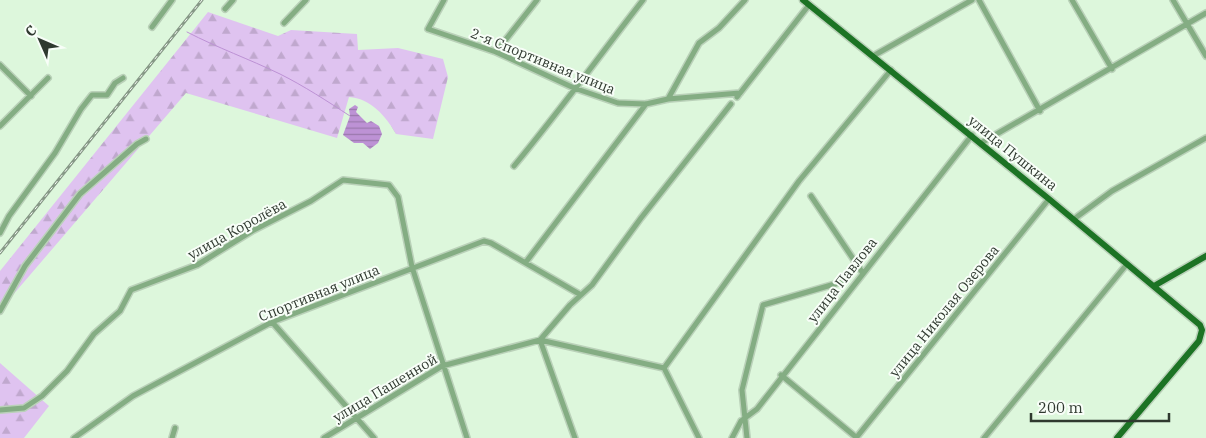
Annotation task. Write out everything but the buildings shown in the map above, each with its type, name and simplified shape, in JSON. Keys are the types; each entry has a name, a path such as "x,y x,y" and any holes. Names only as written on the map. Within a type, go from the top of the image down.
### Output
{"main road":[{"name":"улица Пушкина","path":"803,0 1074,219 1196,321 1204,331"},
{"path":"1154,286 1206,256"},
{"path":"1117,438 1199,341 1204,331"}],"street":[{"path":"152,28 172,0"},
{"path":"225,9 233,0"},
{"path":"284,23 306,0"},
{"name":"2-я Спортивная улица","path":"444,0 428,29 496,52 574,88 618,103 646,104 668,98 738,95 809,5"},
{"path":"496,52 537,0"},
{"path":"514,166 644,0"},
{"path":"668,98 699,43 719,28 745,0"},
{"path":"873,56 972,0"},
{"path":"979,0 1040,111"},
{"path":"1072,0 1112,68"},
{"path":"1173,0 1206,56"},
{"path":"981,143 1040,111 1206,13"},
{"path":"0,65 31,96"},
{"path":"699,438 664,368 799,181 891,70"},
{"path":"0,126 48,78"},
{"path":"0,233 92,95 107,95 115,83 123,78"},
{"path":"526,262 646,104"},
{"path":"575,438 540,340 592,285 641,218 730,104"},
{"name":"улица Павлова","path":"732,438 745,418 756,409 862,272 972,135"},
{"path":"1074,219 1112,191 1206,138"},
{"path":"0,312 25,266 80,194 137,144 146,139"},
{"name":"улица Королёва","path":"0,410 24,408 42,396 67,371 94,334 120,311 131,290 197,266 252,231 311,200 338,181 385,184 394,190 401,207 412,267 442,366 467,438"},
{"path":"811,196 862,272"},
{"name":"улица Николая Озерова","path":"856,438 1049,199"},
{"name":"Спортивная улица","path":"74,438 133,396 272,322 484,241 492,242 581,295"},
{"path":"984,438 1127,264"},
{"path":"747,438 742,390 763,305 845,281"},
{"path":"272,322 374,438"},
{"name":"улица Пашенной","path":"324,438 442,366 540,340 664,368"},
{"path":"781,375 856,438"},
{"path":"172,438 175,428"}],"green space":[{"path":"208,12 278,36 291,30 357,34 358,50 398,48 443,59 448,77 433,139 396,134 377,109 357,98 349,97 337,138 186,93 0,310 0,271"},
{"path":"0,363 49,406 24,438 0,438"}],"shaded area":[{"path":"355,105 358,107 356,112 367,123 371,121 379,126 382,134 378,143 370,149 363,143 354,143 343,135 350,116 349,109"}],"waterway":[{"path":"187,32 280,74 350,116"}],"railway":[{"path":"0,253 202,0"}]}
